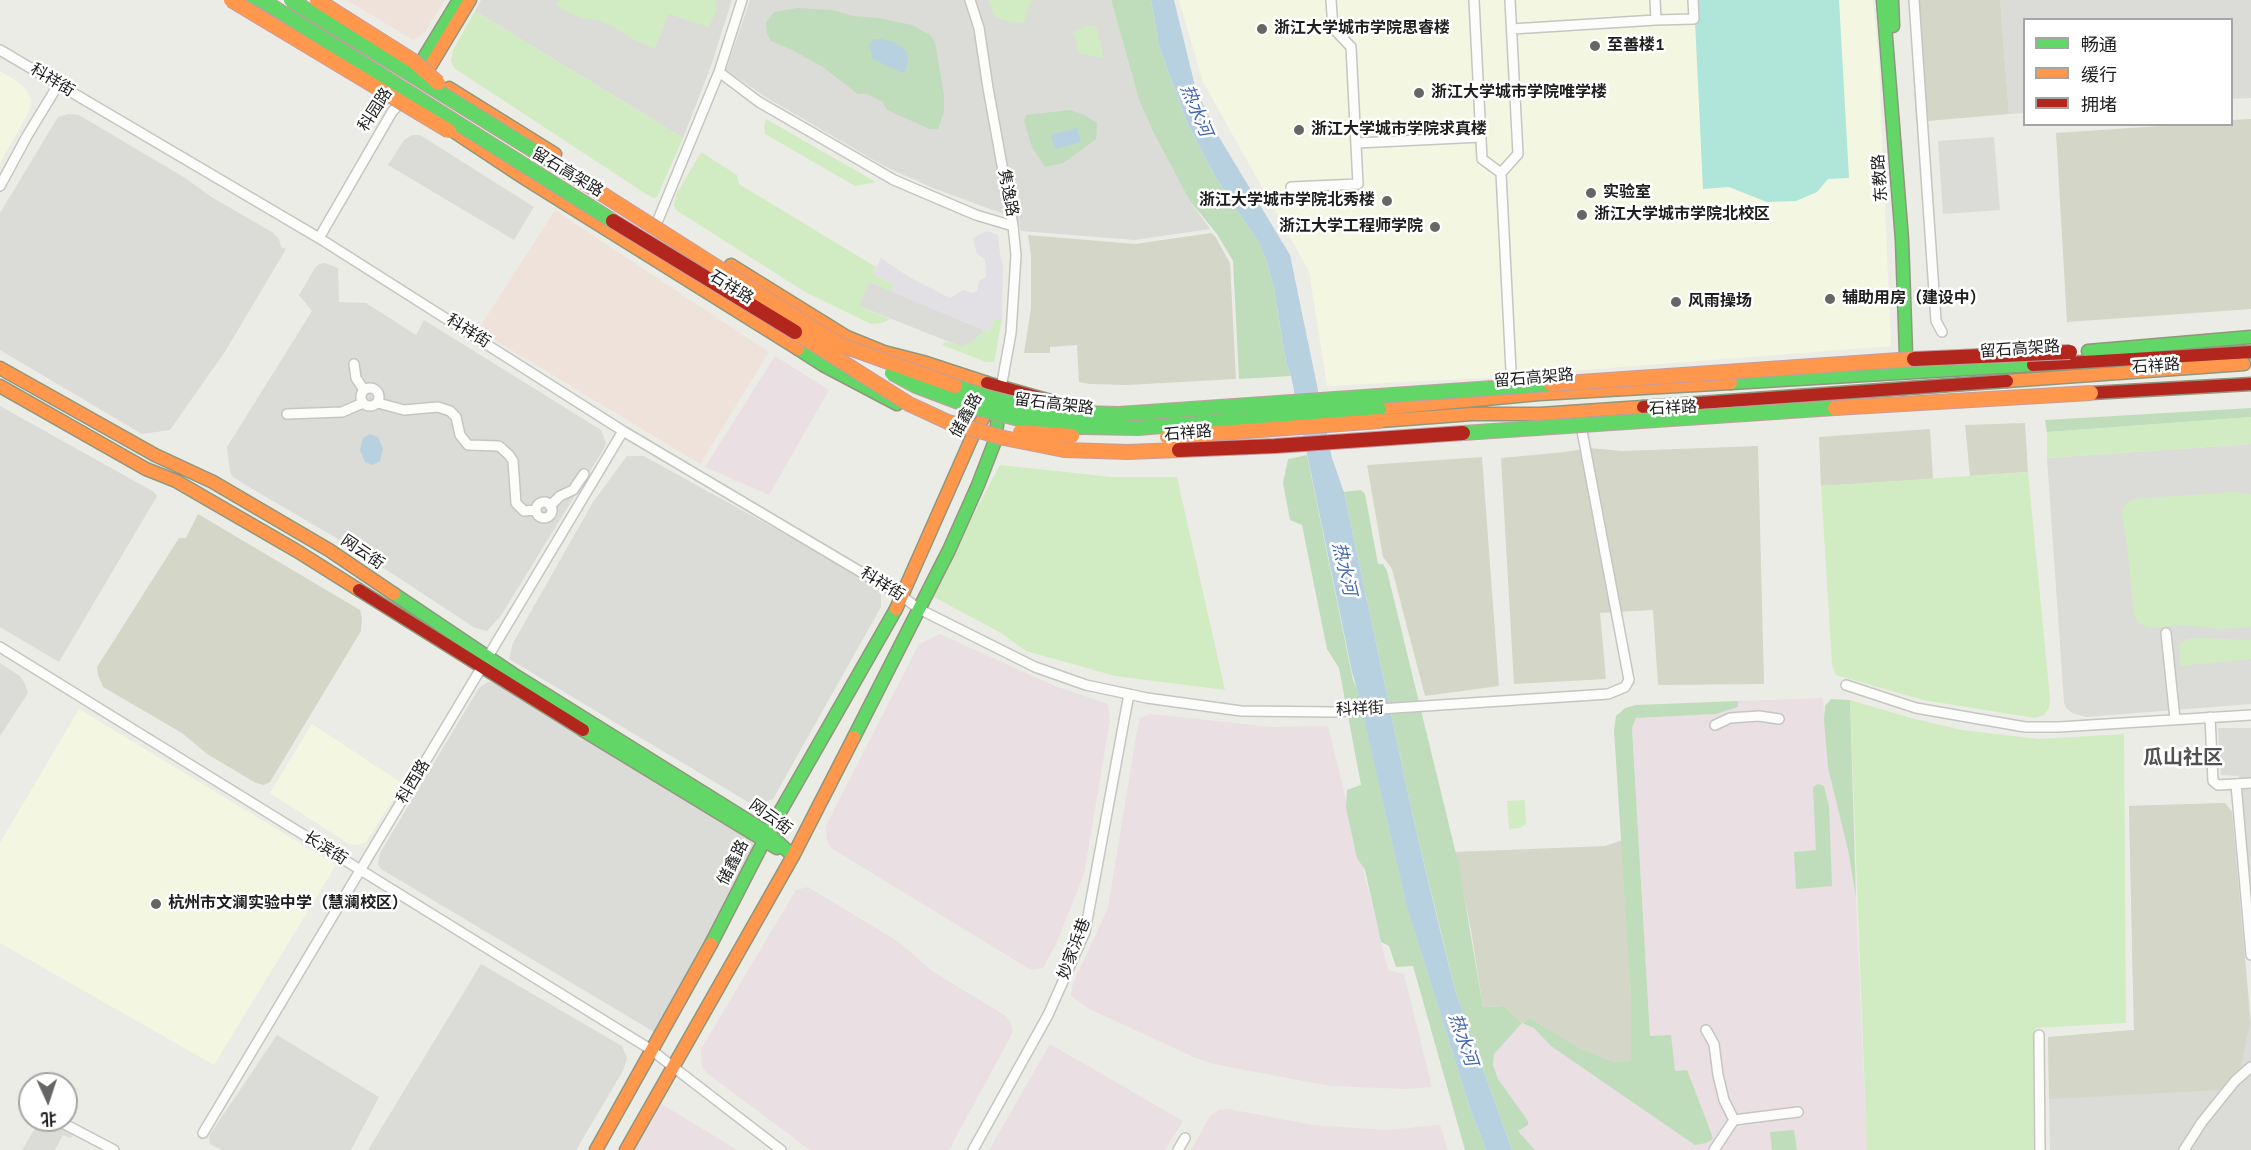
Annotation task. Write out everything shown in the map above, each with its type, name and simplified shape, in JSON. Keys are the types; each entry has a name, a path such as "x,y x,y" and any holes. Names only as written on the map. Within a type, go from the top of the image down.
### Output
{"main road":[{"path":"231,0 369,85 553,193 799,345 909,404"},
{"name":"石祥路","path":"248,0 524,178 823,365 944,427 994,441 1060,454 1126,457 1483,427 1537,434 1899,411 1971,396 2251,376"},
{"name":"留石高架路","path":"262,0 526,168 909,404 948,422 1004,438 1064,450 1128,452 1275,447 1910,403 2251,384"},
{"name":"留石高架路","path":"291,0 616,201 837,344 916,386 969,406 1019,419 1081,427 1138,428 1379,415 1540,414 1938,386 2064,370 2251,352"},
{"name":"石祥路","path":"305,0 493,114 847,337 884,352 1058,404 1178,412 1468,391 1533,378 1908,354 1972,353 2251,336"},
{"path":"317,0 415,62 465,108"},
{"name":"科园路","path":"421,72 459,0"},
{"name":"科园路","path":"404,99 470,0"},
{"name":"东教路","path":"1883,0 1902,240 1908,354"},
{"name":"东教路","path":"1892,0 1908,241 1908,354"},
{"name":"留石高架路","path":"837,344 987,397 1031,408 1077,413 1119,414 1911,360 2070,352 2251,336"},
{"name":"留石高架路","path":"857,370 919,400 969,418 1017,431 1114,439 1162,437 1379,415 1539,394 1902,371 2064,370 2251,363"},
{"path":"1719,366 1902,371"},
{"name":"网云街","path":"0,368 155,455 213,482 329,550 486,663"},
{"path":"1539,394 1593,384 1636,381 1669,369"},
{"name":"网云街","path":"0,386 146,468 176,481 486,663 793,856"},
{"path":"1746,421 1812,401 1903,393 1938,386"},
{"name":"储鑫路","path":"596,1150 650,1049 714,940 766,837 903,597 973,435 1001,388"},
{"name":"储鑫路","path":"626,1150 793,856 949,550 978,485 994,441 1001,388"},
{"path":"1540,414 1681,425"}],"street":[{"path":"658,220 719,72 742,0"},
{"name":"隽逸路","path":"970,0 979,28 1013,225 1016,255 1011,333 1001,388"},
{"path":"1291,187 1358,184 1351,47 1333,28 1331,0"},
{"path":"1474,0 1482,159 1501,173"},
{"path":"1510,0 1518,154 1501,173 1511,371"},
{"path":"1654,0 1656,20"},
{"path":"1512,29 1694,19 1693,0"},
{"path":"1914,0 1936,321 1942,332"},
{"name":"科祥街","path":"0,50 319,238 623,431 903,597 919,609 1035,667 1086,685 1241,711 1334,712 1608,694 1624,687 1629,680 1582,431"},
{"path":"719,72 759,102 894,180 975,215 1013,225"},
{"path":"0,186 58,85"},
{"name":"科园路","path":"319,238 392,112 404,99"},
{"path":"1357,143 1481,137"},
{"path":"354,364 356,378 364,390"},
{"path":"287,414 342,412 363,403 372,407 378,403 380,396 378,391 373,388 364,390"},
{"path":"363,403 361,399 364,390"},
{"path":"378,403 404,410 438,407 450,411 456,417 459,435 468,445 499,446 510,455 513,461 516,503 524,511 536,510 538,516 546,518 552,511 550,506 560,496 573,490 584,474"},
{"name":"科西路","path":"203,1133 623,431"},
{"path":"2166,633 2175,719"},
{"name":"长滨街","path":"0,647 650,1049 781,1150"},
{"path":"1846,685 1916,708 2025,727 2251,715"},
{"name":"妙家浜巷","path":"973,1150 1048,1015 1085,932 1129,694"},
{"path":"1715,724 1730,718 1759,716 1779,719"},
{"path":"2210,717 2213,781 2218,785 2251,783"},
{"path":"2236,784 2251,955"},
{"path":"1706,1030 1714,1044 1724,1100 1734,1120"},
{"path":"2039,1035 2040,1150"},
{"path":"2184,1150 2202,1122 2235,1081 2251,1067"},
{"path":"1714,1150 1734,1120 1798,1112"},
{"path":"78,1131 114,1150"},
{"path":"1178,1150 1185,1138"}],"shaded area":[{"path":"346,0 445,0 425,32 413,40"},
{"path":"481,0 732,0 711,66 683,138 475,11"},
{"path":"750,0 1111,0 1139,100 1190,201 1210,229 1135,240 1021,231 1017,219 933,188 884,166 764,96 726,70"},
{"name":"浙江大学城市学院北校区","path":"1179,0 1873,0 1879,63 1891,346 1481,378 1327,386 1309,271 1203,82"},
{"path":"1694,0 1839,0 1849,178 1828,179 1817,192 1796,201 1767,202 1729,187 1703,189"},
{"path":"1910,0 2000,0 2009,114 1916,122"},
{"path":"2000,0 2251,0 2251,98 2233,99 2233,18 2023,18 2023,113 2009,114"},
{"path":"0,71 21,84 27,90 31,100 29,112 0,163"},
{"path":"68,114 79,115 185,178 213,198 272,232 279,239 281,247 286,249 226,350 170,430 142,434 0,350 0,213 58,117"},
{"path":"2251,119 2251,309 2067,322 2056,133 2162,126 2233,126 2233,120"},
{"path":"412,135 420,135 534,207 514,240 388,165 404,140"},
{"path":"1994,137 2000,210 1943,214 1938,141"},
{"path":"555,210 769,352 700,464 478,330"},
{"path":"987,231 998,235 1003,266 1002,319 994,319 989,332 892,292 894,285 873,274 881,258 909,277 950,298 963,290 972,293 977,291 979,281 986,277 985,259 977,254 973,238"},
{"path":"1211,233 1230,263 1236,379 1128,385 1090,384 1079,382 1077,345 1050,347 1050,353 1024,353 1031,308 1031,255 1028,235 1135,244"},
{"path":"325,263 338,268 339,302 366,303 416,335 424,320 601,430 606,443 603,450 500,617 487,631 475,628 350,546 232,476 227,447 312,311 299,295 315,268"},
{"path":"869,282 984,330 974,341 962,347 859,306"},
{"path":"775,356 829,390 769,495 705,467"},
{"path":"0,406 154,492 157,496 59,662 0,627"},
{"path":"2025,423 2028,472 1970,476 1965,425"},
{"path":"1930,429 1933,479 1821,486 1819,437"},
{"path":"2251,444 2251,704 2086,717 2072,713 2066,708 2064,702 2047,458"},
{"path":"1758,446 1764,684 1658,685 1653,610 1600,613 1606,679 1514,684 1501,458 1590,448 1622,451"},
{"path":"627,456 644,456 875,584 881,595 881,607 773,799 753,805 509,659 513,643 593,502"},
{"path":"1482,457 1499,686 1425,696 1392,569 1383,557 1367,465"},
{"path":"198,514 360,610 362,618 361,631 270,782 264,785 256,783 207,754 182,733 103,687 98,675 97,667 179,538 186,538"},
{"path":"940,634 1055,686 1108,704 1110,720 1084,874 1057,942 1043,968 1031,970 831,848 827,841 826,825 919,644"},
{"path":"0,663 20,676 28,693 0,736"},
{"path":"488,682 498,682 747,837 754,845 755,855 654,1032 381,869 378,864 380,853 479,688"},
{"path":"1823,698 1828,768 1848,850 1856,898 1867,1150 1535,1150 1518,1131 1493,1065 1494,1053 1522,1023 1650,1036 1632,728 1636,718 1716,714 1738,707 1738,701"},
{"name":"杭州市文澜实验中学（慧澜校区）","path":"79,709 336,865 214,1065 0,943 0,843"},
{"path":"1151,714 1272,727 1328,726 1388,970 1404,974 1432,1087 1407,1089 1330,1086 1213,1064 1089,1009 1071,996 1073,983 1108,908 1137,730 1140,718"},
{"path":"312,724 403,784 366,842 357,845 349,844 270,793"},
{"path":"2218,728 2251,728 2251,908 2239,776 2221,775"},
{"path":"2225,803 2232,812 2251,1023 2251,1150 2050,1150 2048,1037 2134,1030 2129,806"},
{"path":"2225,803 2232,812 2250,1022 2241,1066 2219,1090 2049,1099 2048,1037 2134,1030 2129,806"},
{"path":"1623,840 1631,996 1631,1061 1614,1062 1579,1048 1530,1018 1522,1023 1504,1006 1483,1007 1471,930 1455,852 1605,846"},
{"path":"808,887 899,942 932,971 1006,1016 1011,1023 1013,1032 949,1150 810,1150 708,1074 702,1067 701,1049 796,890"},
{"path":"481,964 622,1046 627,1058 623,1071 576,1150 368,1150"},
{"path":"277,1035 379,1097 351,1150 222,1150 210,1144 209,1136"},
{"path":"1050,1044 1183,1121 1165,1150 989,1150"},
{"path":"660,1103 737,1150 620,1150 642,1107"},
{"path":"1229,1109 1313,1125 1386,1130 1440,1125 1448,1150 1191,1150 1210,1116 1219,1110"},
{"path":"33,1132 73,1133 71,1138 63,1135 55,1150 22,1150"}],"green space":[{"path":"559,0 715,0 717,4 709,27 668,14 655,49 630,38 615,27 567,12 556,5"},
{"path":"989,0 1035,0 1029,4 1024,23 1002,20 994,16"},
{"path":"1111,0 1151,0 1159,46 1188,125 1216,178 1257,240 1266,259 1274,289 1286,362 1291,376 1239,379 1233,261 1217,234 1190,201 1154,133 1139,100"},
{"path":"798,8 832,10 853,16 878,18 912,25 930,35 935,42 944,95 944,111 938,129 930,129 887,110 883,102 867,94 858,94 823,67 771,41 767,34 766,23 774,12"},
{"path":"475,11 683,138 657,197 653,198 646,194 454,68 451,61 453,50"},
{"path":"1087,26 1096,26 1104,58 1078,53 1073,32"},
{"path":"1070,110 1097,123 1096,139 1063,163 1045,167 1032,147 1024,121 1026,115"},
{"path":"766,119 876,182 855,186 765,134"},
{"path":"701,152 737,175 739,184 876,267 873,274 894,285 892,292 869,282 859,306 890,319 882,323 871,324 805,292 676,210 674,205 676,195"},
{"path":"994,319 1002,319 994,362 986,362 942,345 945,342 962,346 974,341 984,330 989,332"},
{"path":"2251,408 2251,417 2047,432 2045,420"},
{"path":"2251,417 2251,444 2047,458 2047,432"},
{"path":"1307,455 1353,680 1357,688 1407,906 1470,1108 1486,1150 1465,1150 1413,966 1396,967 1389,946 1381,942 1365,870 1357,858 1346,808 1347,790 1361,785 1339,668 1327,649 1302,525 1290,520 1283,483 1288,459"},
{"path":"1000,465 1112,477 1177,477 1225,690 1115,676 1026,651 1001,633 930,595"},
{"path":"2028,472 2050,698 2049,708 2044,715 2035,718 1923,700 1836,675 1832,665 1821,486"},
{"path":"1361,490 1365,494 1378,564 1383,564 1387,571 1459,866 1483,1007 1504,1006 1522,1023 1494,1054 1493,1065 1498,1079 1528,1121 1528,1125 1518,1131 1535,1150 1512,1150 1455,990 1413,817 1344,492"},
{"path":"2234,492 2251,494 2251,627 2221,629 2182,625 2151,628 2140,624 2134,616 2127,544 2121,511 2125,505 2133,499"},
{"path":"2187,639 2251,640 2251,659 2180,666 2180,644"},
{"path":"1831,699 1850,700 1856,898 1848,850 1828,768 1824,720 1825,706"},
{"path":"1850,700 1962,730 2038,739 2124,734 2126,1023 2035,1028 2036,1150 1867,1150"},
{"path":"1738,701 1738,707 1716,714 1636,718 1632,728 1650,1036 1671,1035 1675,1071 1687,1070 1713,1139 1695,1145 1551,1046 1534,1028 1522,1023 1530,1018 1579,1048 1614,1062 1631,1061 1631,996 1614,730 1616,716 1625,708 1636,705"},
{"path":"1818,784 1824,786 1829,807 1832,886 1796,889 1794,852 1816,850 1813,787"},
{"path":"1525,800 1526,824 1520,828 1509,829 1507,801"},
{"path":"1794,1130 1797,1150 1772,1150 1770,1132"}],"water":[{"name":"热水河","path":"1151,0 1174,0 1196,90 1219,137 1290,255 1332,458 1344,492 1413,817 1440,930 1455,990 1512,1150 1486,1150 1470,1108 1407,907 1352,672 1266,259 1257,240 1216,178 1188,125 1159,46"},
{"path":"874,39 894,42 906,51 908,56 906,70 902,73 873,59 869,45"},
{"path":"1077,128 1081,142 1055,149 1051,135"},
{"path":"370,434 378,437 383,449 380,461 373,465 365,462 360,450 363,438"}],"traffic: fast":[{"path":"248,0 271,14"},
{"path":"262,0 613,221"},
{"path":"291,0 555,164"},
{"path":"416,71 459,0"},
{"path":"1883,0 1902,240 1906,354"},
{"path":"1892,0 1893,26"},
{"path":"2088,351 2251,337"},
{"path":"798,349 823,365 897,404"},
{"path":"1731,383 2033,365"},
{"path":"892,373 916,386 969,406 1019,419 1081,427 1138,428 1379,409"},
{"path":"955,386 1031,408 1119,414 1551,384"},
{"path":"854,737 949,550 978,485 995,441 999,408"},
{"path":"1463,433 1835,408"},
{"path":"394,594 513,674 768,833 793,856"},
{"path":"711,944 768,833 896,609"},
{"path":"583,730 777,848"}],"traffic: slow":[{"path":"231,0 449,131"},
{"path":"317,0 415,62 438,83"},
{"path":"423,78 470,0"},
{"path":"449,88 555,154"},
{"path":"441,123 524,178 798,349"},
{"path":"555,164 838,344 955,386"},
{"path":"731,265 847,337 884,352 987,383"},
{"path":"795,332 909,404 948,422 1004,438 1064,450 1128,452 1179,450"},
{"path":"1551,384 1914,359"},
{"path":"2007,381 2244,364"},
{"path":"0,368 155,455 213,482 329,550 394,594"},
{"path":"1379,409 1539,394 1731,383"},
{"path":"0,386 146,469 176,481 359,590"},
{"path":"1835,408 2091,393"},
{"path":"896,609 973,435 991,405"},
{"path":"1380,421 1472,414 1540,414 1643,407"},
{"path":"1167,437 1380,421"},
{"path":"1020,432 1072,436"},
{"path":"626,1150 793,856 854,737"},
{"path":"596,1150 711,944"}],"traffic: jam":[{"path":"613,221 795,332"},
{"path":"1914,359 2070,352"},
{"path":"2033,365 2251,352"},
{"path":"1643,407 2007,381"},
{"path":"987,383 1065,405"},
{"path":"2091,393 2251,384"},
{"path":"1179,450 1463,433"},
{"path":"359,590 583,730"}],"place":[{"name":"浙江大学城市学院思睿楼","path":"1262,29"},
{"name":"至善楼1","path":"1595,46"},
{"name":"浙江大学城市学院唯学楼","path":"1419,93"},
{"name":"浙江大学城市学院求真楼","path":"1299,130"},
{"name":"实验室","path":"1591,193"},
{"name":"浙江大学城市学院北秀楼","path":"1387,201"},
{"name":"浙江大学城市学院北校区","path":"1582,215"},
{"name":"浙江大学工程师学院","path":"1435,227"},
{"name":"辅助用房（建设中）","path":"1830,299"},
{"name":"风雨操场","path":"1676,302"},
{"name":"杭州市文澜实验中学（慧澜校区）","path":"156,904"}],"district":[{"name":"瓜山社区","path":"2183,759"}]}
